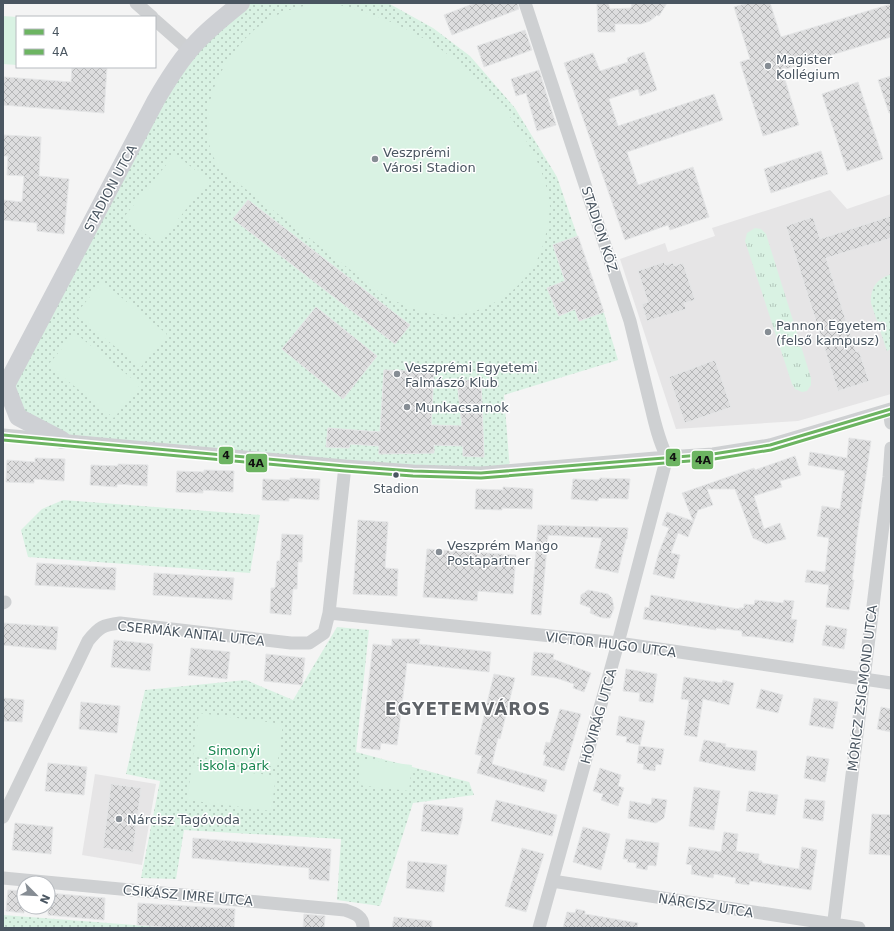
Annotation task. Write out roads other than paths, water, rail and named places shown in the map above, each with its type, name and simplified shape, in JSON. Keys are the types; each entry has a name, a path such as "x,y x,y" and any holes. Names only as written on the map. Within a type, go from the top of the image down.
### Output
{"street":[{"path":"136,3 151,16"},
{"name":"STADION UTCA","path":"4,388 156,100 171,75 189,50 241,3"},
{"name":"STADION KÖZ","path":"525,3 630,321 656,429 667,456"},
{"path":"156,21 189,50"},
{"path":"4,388 18,418 62,440"},
{"path":"3,435 345,466 413,471 481,473 667,456 713,454 770,445 890,409 891,423"},
{"name":"MÓRICZ ZSIGMOND UTCA","path":"833,926 863,679 890,477 891,448"},
{"name":"HÓVIRÁG UTCA","path":"539,928 618,643 667,456"},
{"name":"CSERMÁK ANTAL UTCA","path":"3,817 88,641 95,632 105,625 120,623 291,643 309,643 324,633 329,613 345,466"},
{"name":"VICTOR HUGO UTCA","path":"329,613 618,643 891,683"},
{"name":"CSIKÁSZ IMRE UTCA","path":"3,878 345,910 356,914 362,919 363,928"},
{"name":"NÁRCISZ UTCA","path":"552,881 833,926 859,928"}],"place":[{"name":"Magister Kollégium","path":"768,66"},
{"name":"Veszprémi Városi Stadion","path":"375,159"},
{"name":"Pannon Egyetem (felső kampusz)","path":"768,332"},
{"name":"Veszprémi Egyetemi Falmászó Klub","path":"397,374"},
{"name":"Munkacsarnok","path":"407,407"},
{"name":"Stadion","path":"396,475"},
{"name":"Veszprém Mango Postapartner","path":"439,552"},
{"name":"Nárcisz Tagóvoda","path":"119,819"}],"district":[{"name":"EGYETEMVÁROS","path":"468,709"}],"park label":[{"name":"Simonyi iskola park","path":"234,758"}]}
